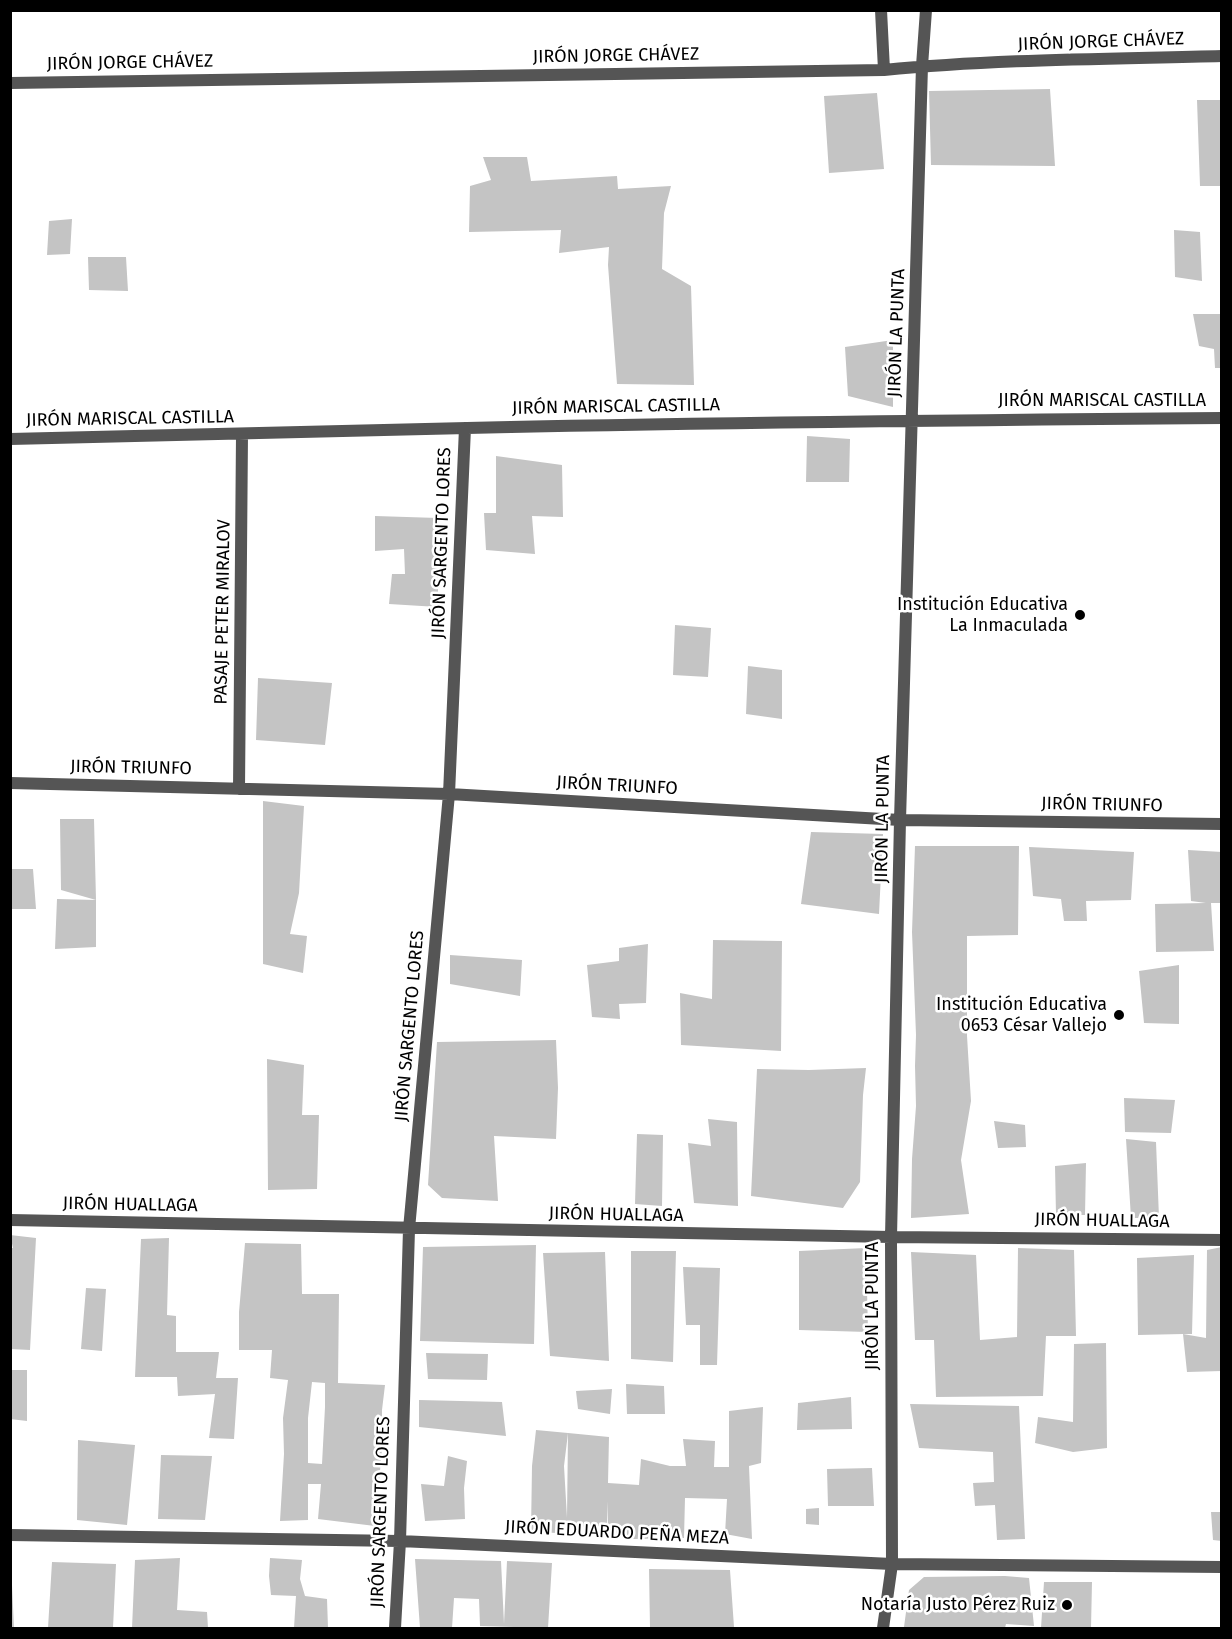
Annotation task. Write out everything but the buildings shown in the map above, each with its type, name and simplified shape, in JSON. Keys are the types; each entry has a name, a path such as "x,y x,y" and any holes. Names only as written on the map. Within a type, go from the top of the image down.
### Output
{"street":[{"path":"880,10 884,70"},
{"name":"JIRÓN LA PUNTA","path":"883,1629 892,1564 891,1237 900,820 922,66 926,10"},
{"name":"JIRÓN JORGE CHÁVEZ","path":"10,83 884,70 1050,60 1221,56"},
{"name":"JIRÓN MARISCAL CASTILLA","path":"10,440 465,428 912,420 1221,418"},
{"name":"JIRÓN SARGENTO LORES","path":"395,1629 400,1541 409,1229 449,794 465,428"},
{"name":"PASAJE PETER MIRALOV","path":"239,789 242,435"},
{"name":"JIRÓN TRIUNFO","path":"10,783 449,794 900,820 1221,824"},
{"name":"JIRÓN HUALLAGA","path":"10,1220 891,1237 1221,1240"},
{"name":"JIRÓN EDUARDO PEÑA MEZA","path":"10,1535 400,1541 892,1564 1221,1567"}],"place":[{"name":"Institución Educativa La Inmaculada","path":"1080,615"},
{"name":"Institución Educativa 0653 César Vallejo","path":"1119,1015"},
{"name":"Notaría Justo Pérez Ruiz","path":"1067,1605"}]}
